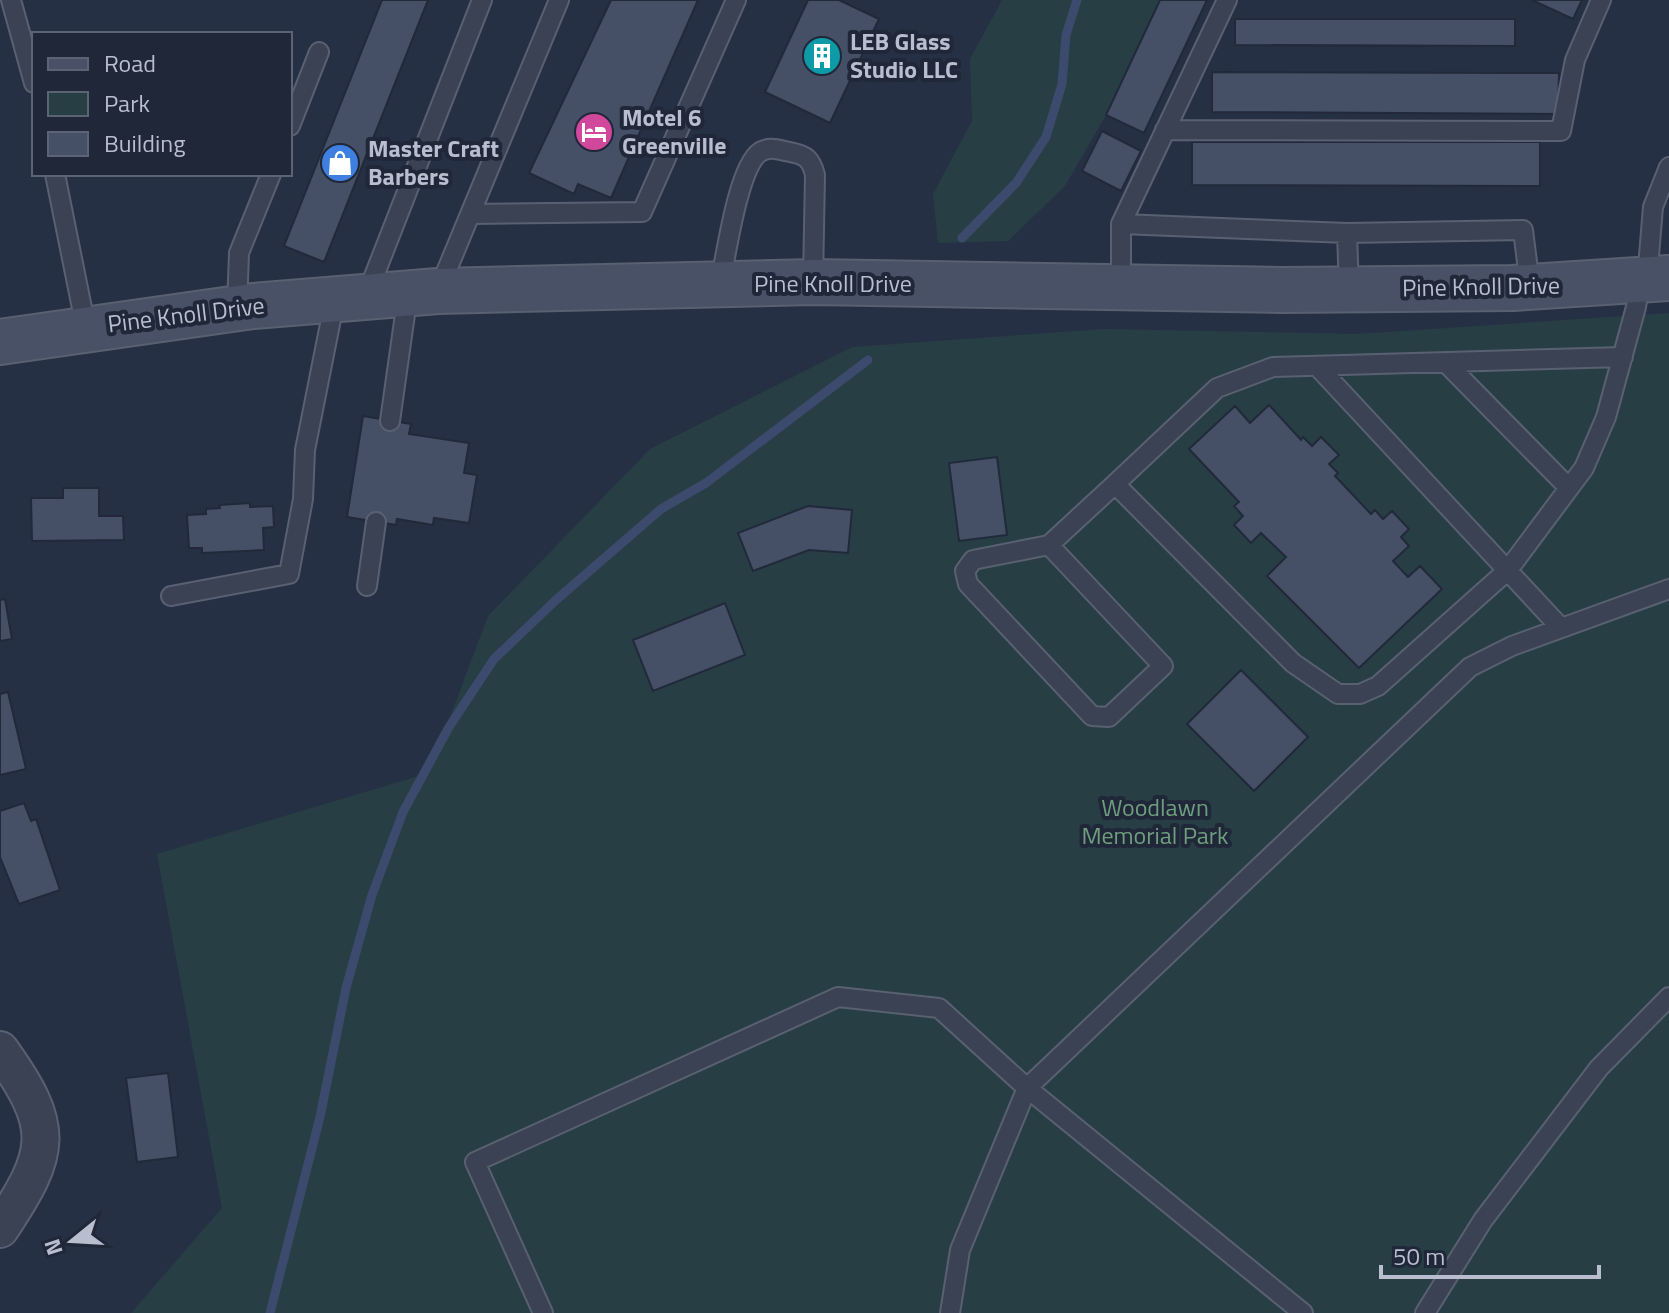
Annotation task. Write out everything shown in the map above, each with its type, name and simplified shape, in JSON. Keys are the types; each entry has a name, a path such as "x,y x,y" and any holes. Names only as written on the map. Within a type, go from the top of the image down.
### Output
{"street":[{"name":"Pine Knoll Drive","path":"0,342 237,308 387,295 813,282 1349,289 1530,287 1652,279"},
{"path":"0,1050 25,1085 37,1112 41,1147 33,1177 0,1229"}],"lane":[{"path":"11,0 21,26 32,74"},
{"path":"19,0 21,26"},
{"path":"171,596 289,574 303,499 305,450 387,295 482,0"},
{"path":"390,421 387,295 471,214 559,0"},
{"path":"471,214 642,212 736,0"},
{"path":"1121,287 1121,224 1227,0"},
{"path":"1165,130 1561,131 1575,60 1601,0"},
{"path":"292,121 319,52"},
{"path":"720,284 746,170 757,154 770,148 804,155 811,161 815,175 813,282"},
{"path":"1115,484 1293,663 1338,694 1360,694 1378,686 1508,570 1584,468 1606,417 1623,357 1652,279 1653,207 1669,167"},
{"path":"55,176 86,328"},
{"path":"237,308 239,253 270,176"},
{"path":"1121,224 1347,233 1523,230 1530,287"},
{"path":"1347,233 1349,289"},
{"path":"1049,545 1163,666 1109,717 1092,716 968,584 965,571 973,560 1049,545 1217,388 1273,367 1623,357"},
{"path":"1447,364 1569,488"},
{"path":"1319,368 1561,628"},
{"path":"367,586 376,522"},
{"path":"950,1313 960,1250 1027,1088 1470,667 1561,628 1669,589"},
{"path":"543,1313 475,1162 838,997 939,1008 1027,1088 1303,1313"},
{"path":"1425,1313 1483,1220 1599,1068 1669,997"}],"green space":[{"path":"1002,0 1160,0 1106,115 1065,186 1008,241 938,243 933,194 972,121 970,59"},
{"name":"Woodlawn Memorial Park","path":"1669,313 1669,1313 131,1313 222,1208 157,854 429,773 488,616 650,449 852,347 1105,329 1357,334"}],"building":[{"path":"382,0 428,0 324,262 284,246"},
{"name":"Motel 6 Greenville","path":"611,0 698,0 611,198 578,184 574,194 529,173"},
{"name":"LEB Glass Studio LLC","path":"808,0 839,0 879,19 830,123 765,92"},
{"path":"1160,0 1207,0 1144,133 1106,115"},
{"path":"1532,0 1582,0 1573,19"},
{"path":"1235,19 1515,19 1515,46 1235,45"},
{"path":"1212,72 1559,73 1558,114 1212,112"},
{"path":"1102,131 1141,151 1121,191 1082,171"},
{"path":"1192,142 1540,142 1540,186 1192,185"},
{"path":"1269,405 1301,440 1303,437 1312,446 1321,437 1339,455 1329,464 1338,473 1335,476 1371,514 1375,510 1383,519 1392,511 1409,529 1401,537 1409,546 1393,561 1408,577 1420,566 1442,589 1359,668 1267,576 1286,557 1261,533 1251,543 1234,525 1243,516 1234,506 1239,502 1189,449 1235,406 1250,423"},
{"path":"363,416 411,424 409,434 469,443 464,473 477,475 469,523 434,518 433,525 397,519 396,525 347,517"},
{"path":"997,457 1007,535 959,541 949,463"},
{"path":"63,488 99,488 99,516 123,516 124,540 32,541 31,498 63,498"},
{"path":"250,503 250,507 273,506 274,527 263,528 264,550 202,553 202,548 189,548 187,515 206,514 206,509 220,508 219,505"},
{"path":"808,506 852,510 848,553 809,550 753,571 738,533"},
{"path":"5,599 12,639 0,641 0,600"},
{"path":"725,603 745,655 653,691 633,640"},
{"path":"1241,670 1308,737 1254,791 1187,724"},
{"path":"8,692 26,769 0,775 0,694"},
{"path":"24,803 31,821 36,819 60,890 19,904 0,857 0,811"},
{"path":"168,1073 178,1157 137,1162 126,1078"}],"waterway":[{"path":"962,238 1016,183 1046,137 1062,84 1066,35 1077,0"},
{"path":"270,1313 320,1117 346,988 372,895 403,812 449,727 494,659 556,600 661,509 706,483 868,360"}],"place":[{"name":"LEB Glass Studio LLC","path":"822,56"},
{"name":"Motel 6 Greenville","path":"594,132"},
{"name":"Master Craft Barbers","path":"340,163"}]}
